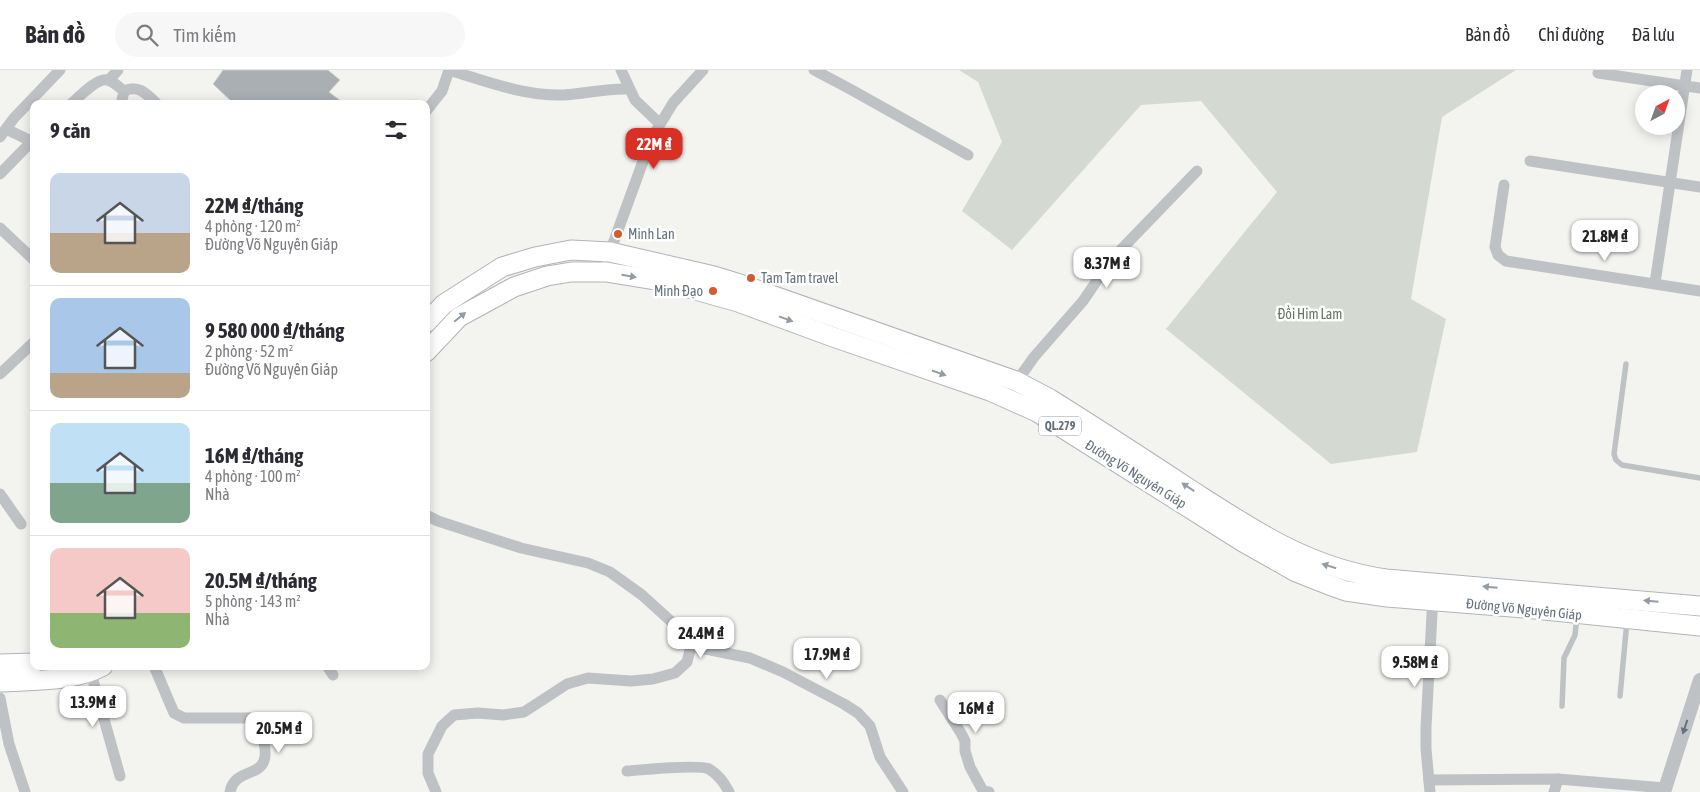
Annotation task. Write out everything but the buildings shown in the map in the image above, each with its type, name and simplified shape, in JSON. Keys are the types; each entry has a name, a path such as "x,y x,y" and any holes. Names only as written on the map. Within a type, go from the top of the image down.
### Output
{"highway":[{"name":"Đường Võ Nguyên Giáp","path":"430,319 444,304 502,267 535,256 572,250 610,252 714,276 1016,381 1050,399 1257,532 1296,553 1328,566 1433,592 1524,608 1577,615 1700,626"},
{"name":"Đường Võ Nguyên Giáp","path":"430,348 459,317 514,286 547,276 571,272 606,272 667,282 738,302 1005,398 1037,412 1242,542 1296,572 1346,591 1379,596 1433,592 1700,606"},
{"path":"0,665 30,663"},
{"path":"0,682 65,677 93,670"}],"street":[{"path":"31,100 60,70"},
{"path":"76,100 103,77 118,70"},
{"path":"430,107 442,91 449,70 530,92 563,95 613,88 629,89"},
{"path":"621,70 638,104 660,124"},
{"path":"814,70 968,155"},
{"path":"1687,70 1685,86 1700,88"},
{"path":"606,272 610,252 645,156 660,124 673,103 701,71"},
{"path":"1598,73 1678,85"},
{"path":"103,77 124,91"},
{"path":"124,91 130,88 141,89 153,100"},
{"path":"122,100 124,91"},
{"path":"30,101 2,128 30,139"},
{"path":"1655,283 1678,135"},
{"path":"0,174 30,142"},
{"path":"1530,161 1700,187"},
{"path":"1005,398 1034,357 1083,301 1114,256 1197,171"},
{"path":"1504,184 1495,247 1498,255 1506,261 1700,291"},
{"path":"0,228 30,256"},
{"path":"0,374 30,346"},
{"path":"0,494 21,524"},
{"path":"430,517 521,548 588,564 610,572 642,594 685,634 691,646 687,662 675,673 653,679 631,681 588,678 567,684 524,712 503,715 478,713 454,715 442,726 428,754 428,773 436,792"},
{"path":"1430,792 1426,727 1433,592"},
{"path":"691,646 750,658 792,677 858,713 870,726 880,756 903,792"},
{"path":"97,670 120,776"},
{"path":"156,670 174,713 184,718 250,718 258,723 266,755 264,763 259,769 233,783 230,792"},
{"path":"1429,780 1558,778 1664,790 1700,680"},
{"path":"0,698 9,744 25,792"},
{"path":"940,700 965,741 965,751 970,767 984,792"},
{"path":"627,771 656,768 707,768 723,780 729,792"},
{"path":"1554,792 1558,778"}],"lane":[{"path":"1626,364 1614,454 1616,460 1622,465 1700,478"},
{"path":"1562,706 1564,658 1575,635 1577,615"},
{"path":"1620,696 1627,619"}],"green space":[{"name":"Đồi Him Lam","path":"959,70 1516,70 1442,117 1411,299 1446,319 1417,452 1331,464 1166,329 1277,192 1201,101 1141,105 1012,250 962,211 1002,142 978,82"}],"place":[{"name":"Minh Lan","path":"618,234"},
{"name":"Tam Tam travel","path":"751,278"},
{"name":"Minh Đạo","path":"713,291"}]}
